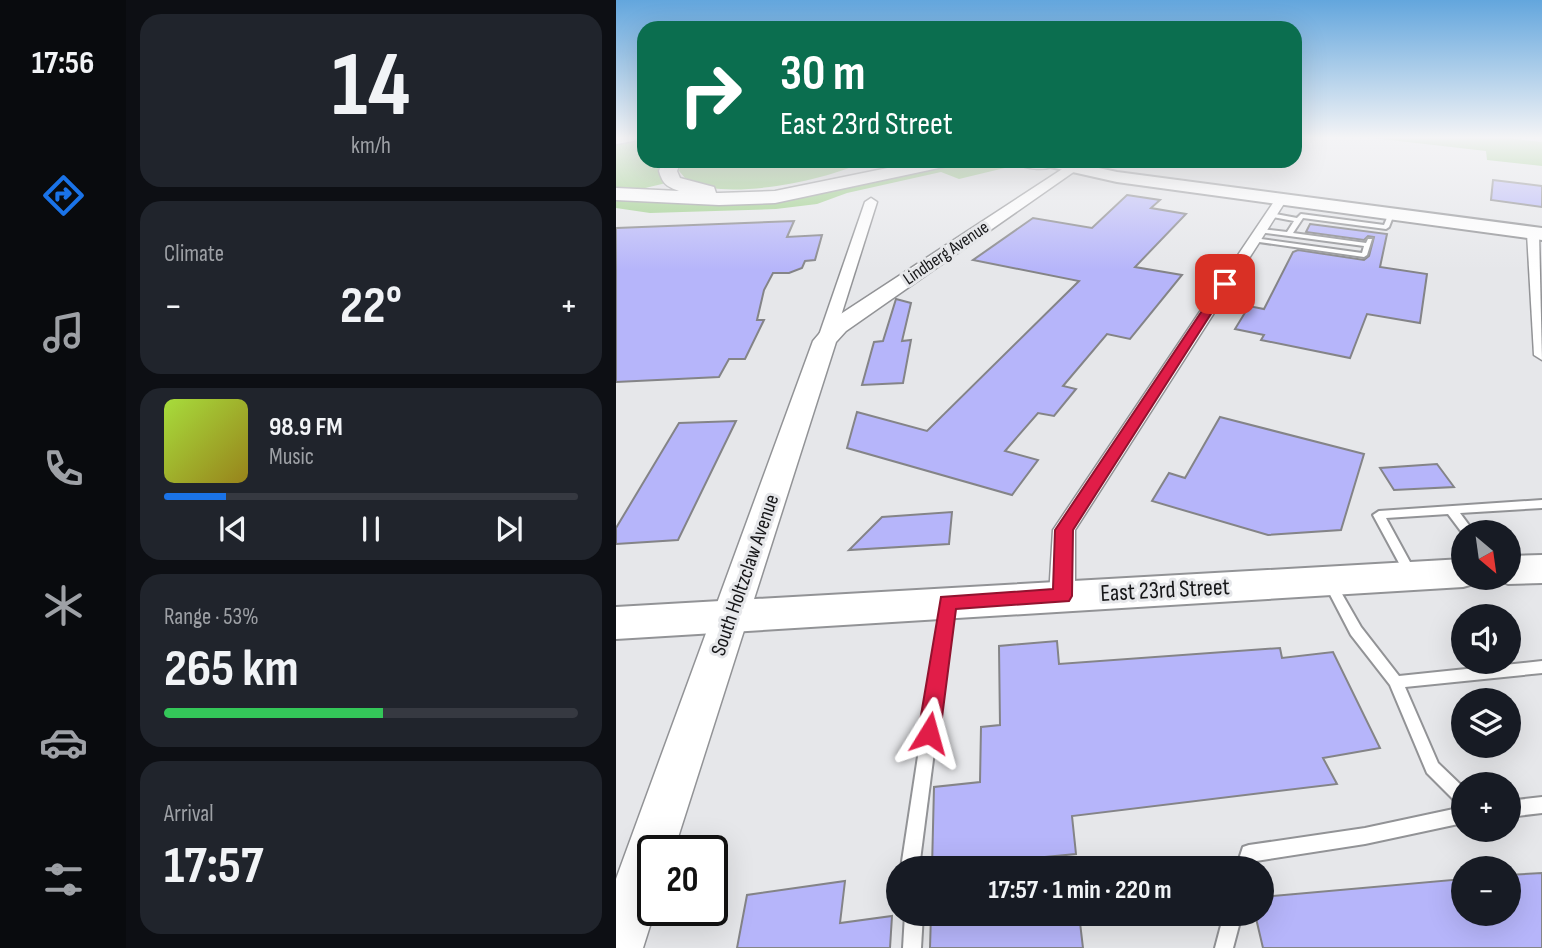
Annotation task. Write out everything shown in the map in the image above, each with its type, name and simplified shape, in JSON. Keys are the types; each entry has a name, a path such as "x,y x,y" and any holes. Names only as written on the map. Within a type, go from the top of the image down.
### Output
{"highway":[{"path":"673,181 692,189 738,193 821,181"},
{"path":"616,194 719,199 775,198 853,181"}],"main road":[{"name":"Lindberg Avenue","path":"825,341 838,326 1051,181"},
{"path":"1160,181 1281,199 1349,215 1391,214 1537,234"},
{"name":"South Holtzclaw Avenue","path":"617,948 825,341"},
{"path":"1521,570 1542,569"},
{"name":"East 23rd Street","path":"616,623 1451,574"}],"street":[{"path":"1062,596 1064,530 1281,199"},
{"name":"South Holtzclaw Avenue","path":"825,341 871,202"},
{"path":"1537,234 1542,355"}],"lane":[{"path":"1262,229 1340,241 1372,236 1386,227 1391,214"},
{"path":"1278,243 1301,216 1325,222 1349,215 1372,236"},
{"path":"1262,229 1298,220"},
{"path":"1262,229 1278,243 1364,255 1372,236"},
{"path":"1307,247 1316,236"},
{"path":"1336,251 1340,241"},
{"path":"1412,576 1380,515 1542,504"},
{"path":"1451,510 1459,520"},
{"path":"1329,581 1356,631 1396,682 1432,768 1451,786"},
{"path":"912,856 947,602"},
{"path":"1396,682 1542,667"},
{"path":"1521,807 1542,804"},
{"path":"1248,856 1249,853 1364,836 1451,818"},
{"path":"912,948 913,926"},
{"path":"1224,948 1230,926"}],"green space":[{"path":"616,181 666,181 633,191 616,190"},
{"path":"803,181 753,189 707,187 690,182"},
{"path":"869,181 900,181 847,193 817,204 776,209 650,213 616,208 616,199 781,200"}],"building":[{"path":"1493,181 1542,186 1542,207 1491,200"},
{"path":"1127,195 1160,200 1151,208 1186,214 1135,267 1182,275 1130,339 1107,334 1063,386 1076,389 1054,416 1038,413 1005,451 1038,460 1012,495 847,448 857,412 927,431 1079,281 973,260 1033,218 1092,228"},
{"path":"794,221 787,237 822,235 815,260 805,261 802,268 789,273 773,273 764,290 757,320 764,320 745,359 729,359 719,377 616,382 616,228"},
{"path":"1310,224 1387,234 1380,267 1427,274 1420,323 1367,314 1350,358 1261,340 1264,335 1235,329 1249,306 1264,309 1293,252 1298,250 1364,260 1369,256 1374,237 1368,236 1364,240 1306,232"},
{"path":"896,299 911,303 902,341 911,340 903,383 862,385 874,342 883,341"},
{"path":"1220,417 1364,454 1341,530 1268,535 1152,501 1169,473 1185,478"},
{"path":"736,421 678,540 616,544 616,528 679,423"},
{"path":"1437,464 1454,487 1394,490 1380,468"},
{"path":"952,512 949,544 849,550 882,517"},
{"path":"1057,641 1059,664 1280,648 1282,658 1333,652 1380,748 1323,758 1337,784 1072,816 1076,854 932,856 934,787 980,782 981,727 1000,725 999,646"},
{"path":"1542,873 1542,948 1263,948 1258,926 1274,926 1274,896 1451,880 1451,926 1521,926 1521,874"},
{"path":"845,881 840,923 886,917 886,926 891,926 890,948 737,948 747,895"},
{"path":"931,926 1080,926 1083,948 930,948"}],"route":[{"path":"929,733 947,602 1062,596 1064,530 1225,284"}]}
